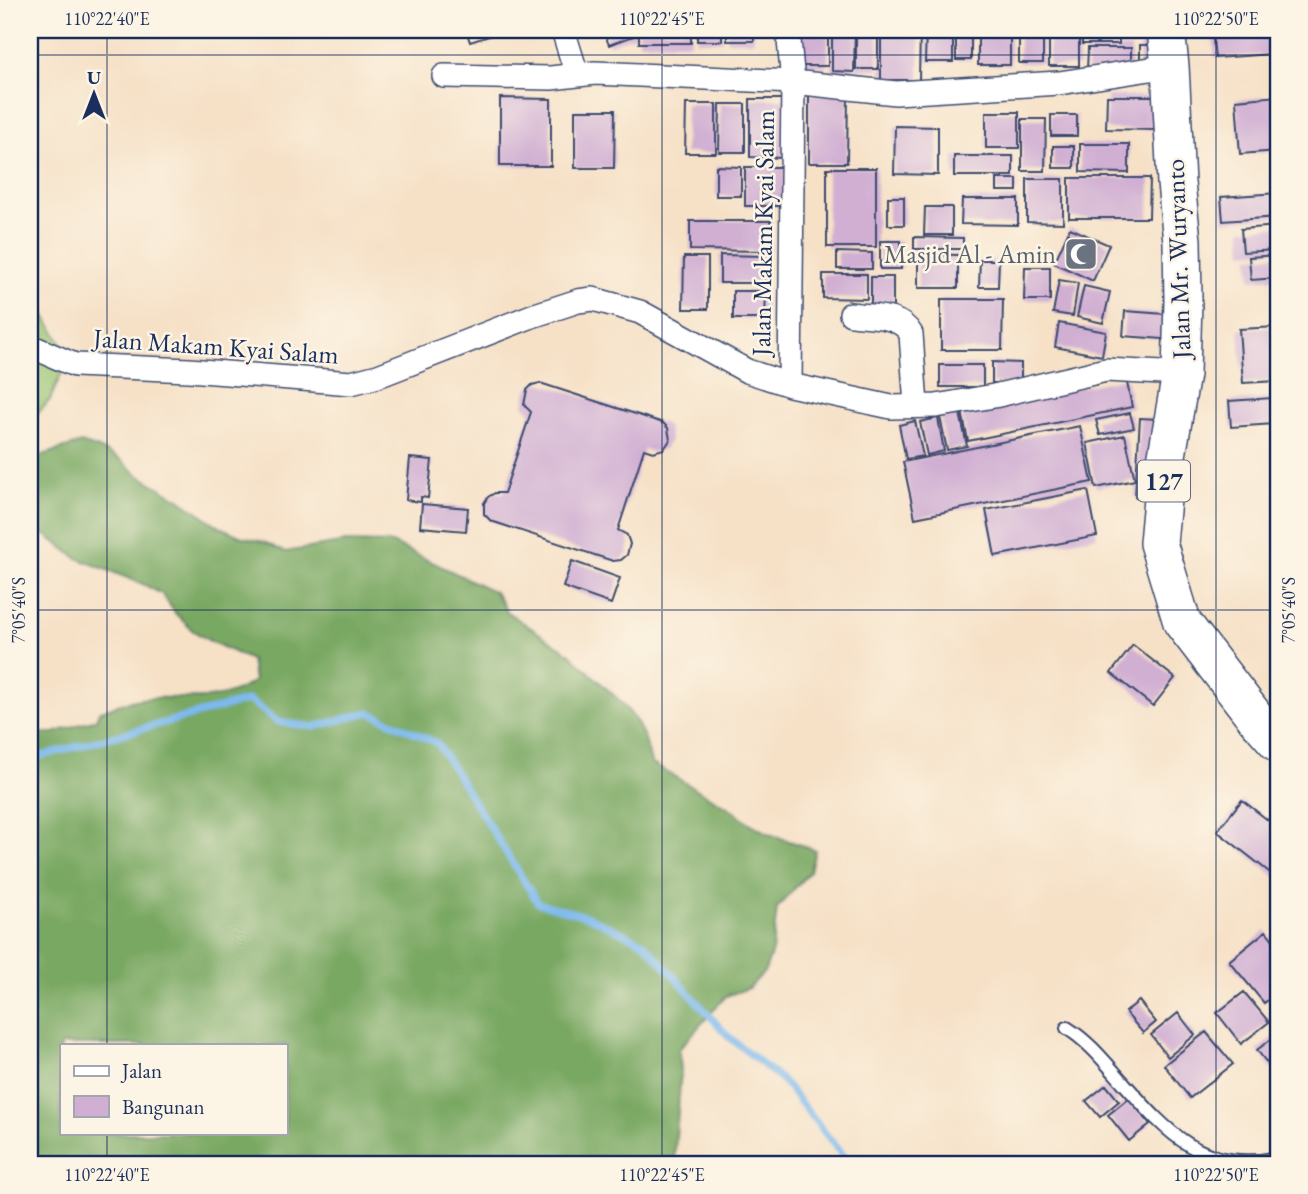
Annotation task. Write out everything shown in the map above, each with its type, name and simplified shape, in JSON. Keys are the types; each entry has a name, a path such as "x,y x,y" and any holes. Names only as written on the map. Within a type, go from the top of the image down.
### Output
{"main road":[{"name":"Jalan Mr. Wuryanto","path":"1166,30 1175,183 1182,241 1181,374 1165,467 1158,543 1182,622 1278,743"}],"street":[{"path":"563,30 577,75"},
{"name":"Jalan Makam Kyai Salam","path":"788,30 793,82 790,384"},
{"path":"444,76 551,78 595,73 793,82 896,93 1059,83 1170,66"},
{"name":"Jalan Makam Kyai Salam","path":"30,346 75,365 189,370 351,383 378,376 532,316 578,301 593,299 640,312 747,371 790,384 891,407 936,406 994,396 1106,370 1181,374"},
{"path":"851,314 901,322 907,327 911,334 916,406"}],"lane":[{"path":"1067,1028 1088,1043 1172,1133 1189,1145 1215,1158 1238,1163 1278,1158"}],"green space":[{"path":"30,291 69,356 50,400 30,422"},
{"path":"81,443 121,460 138,475 220,527 285,552 346,542 392,543 495,592 507,612 569,653 621,702 635,719 645,739 651,763 769,834 815,850 810,871 777,908 772,951 765,971 749,988 726,996 679,1049 681,1070 674,1164 30,1164 30,734 54,733 96,719 99,712 130,701 212,697 240,689 254,681 251,660 192,630 162,594 77,558 30,524 30,459"}],"building":[{"path":"466,30 501,30 502,32 470,42"},
{"path":"603,30 635,30 636,35 609,45"},
{"path":"639,30 691,30 691,43 639,43"},
{"path":"697,30 722,30 722,41 697,41"},
{"path":"727,30 754,30 754,41 727,41"},
{"path":"798,30 828,30 828,66 797,66"},
{"path":"832,30 855,30 854,72 832,71"},
{"path":"856,30 878,30 878,69 856,69"},
{"path":"881,30 920,30 919,80 881,80"},
{"path":"926,30 953,30 953,62 925,62"},
{"path":"956,30 971,30 971,60 956,60"},
{"path":"978,30 1010,30 1010,65 978,65"},
{"path":"1019,30 1043,30 1043,63 1019,63"},
{"path":"1082,30 1119,30 1119,44 1082,44"},
{"path":"1212,30 1271,30 1273,54 1215,58"},
{"path":"1049,33 1079,33 1079,66 1049,66"},
{"path":"1140,45 1159,45 1159,66 1140,65"},
{"path":"1088,48 1131,48 1131,71 1087,70"},
{"path":"809,94 848,94 847,163 809,163"},
{"path":"1107,96 1158,96 1158,130 1106,129"},
{"path":"1278,96 1278,151 1240,154 1236,100"},
{"path":"500,98 551,99 551,166 500,166"},
{"path":"750,99 785,99 785,158 750,157"},
{"path":"686,104 716,104 716,153 685,153"},
{"path":"720,104 745,104 745,152 719,152"},
{"path":"575,110 615,110 614,168 575,168"},
{"path":"986,112 1019,112 1019,148 986,148"},
{"path":"1051,115 1077,115 1077,136 1051,136"},
{"path":"1022,119 1046,119 1045,171 1022,171"},
{"path":"895,126 938,127 938,175 894,174"},
{"path":"1080,144 1129,144 1129,173 1080,172"},
{"path":"1053,146 1074,146 1074,168 1053,168"},
{"path":"954,156 1013,156 1013,176 954,176"},
{"path":"716,166 741,167 741,196 716,196"},
{"path":"745,167 785,167 785,206 745,206"},
{"path":"827,168 876,168 876,247 827,247"},
{"path":"1069,178 1150,178 1149,218 1069,218"},
{"path":"997,179 1017,179 1017,191 997,191"},
{"path":"1027,179 1063,179 1063,223 1027,222"},
{"path":"1278,193 1278,217 1223,221 1221,197"},
{"path":"888,197 904,197 904,225 888,225"},
{"path":"962,199 1018,199 1018,225 961,224"},
{"path":"925,207 952,207 952,235 924,235"},
{"path":"690,221 771,221 771,251 690,250"},
{"path":"1278,226 1278,250 1243,252 1241,229"},
{"name":"Masjid Al - Amin","path":"1070,228 1109,245 1093,281 1054,263"},
{"path":"914,237 963,238 963,249 914,249"},
{"path":"880,241 901,241 901,269 880,269"},
{"path":"837,252 872,253 872,269 837,269"},
{"path":"918,254 958,255 958,288 918,288"},
{"path":"720,255 764,256 764,283 720,283"},
{"path":"1278,255 1278,278 1251,280 1249,257"},
{"path":"684,257 708,257 708,309 683,309"},
{"path":"980,260 999,260 998,287 979,287"},
{"path":"1025,267 1050,267 1050,300 1024,300"},
{"path":"823,274 867,274 867,299 823,298"},
{"path":"871,277 893,277 893,307 871,307"},
{"path":"1059,280 1078,283 1073,316 1053,313"},
{"path":"1274,285 1278,285 1278,317 1276,317"},
{"path":"1084,286 1110,292 1103,323 1077,317"},
{"path":"733,291 766,291 765,319 733,319"},
{"path":"941,299 1003,299 1002,350 941,350"},
{"path":"1125,311 1165,314 1163,339 1123,336"},
{"path":"1059,323 1106,332 1102,356 1055,347"},
{"path":"1278,327 1278,381 1243,383 1239,329"},
{"path":"992,362 1021,363 1021,383 992,383"},
{"path":"940,365 983,365 983,387 940,387"},
{"path":"1126,378 1132,407 968,441 962,412"},
{"path":"540,383 663,423 668,428 670,440 664,449 653,452 644,449 618,530 627,535 630,544 627,555 621,560 613,561 491,521 484,514 484,503 488,497 495,493 504,493 531,412 524,405 527,390"},
{"path":"1272,398 1274,424 1231,427 1229,401"},
{"path":"960,413 967,446 947,450 940,417"},
{"path":"1130,413 1134,428 1100,435 1096,420"},
{"path":"938,418 944,451 927,455 920,422"},
{"path":"1140,418 1158,419 1152,498 1135,497"},
{"path":"915,421 923,456 906,459 899,425"},
{"path":"1080,426 1092,482 915,518 903,462"},
{"path":"1125,435 1135,480 1096,488 1087,443"},
{"path":"410,458 432,460 428,498 421,497 421,502 406,500"},
{"path":"1088,490 1097,536 995,556 986,510"},
{"path":"422,504 468,508 466,531 420,527"},
{"path":"572,561 620,578 611,604 563,587"},
{"path":"1133,645 1175,678 1153,706 1111,673"},
{"path":"1242,800 1278,828 1278,879 1217,831"},
{"path":"1266,931 1278,946 1278,992 1264,1003 1229,961"},
{"path":"1244,992 1269,1022 1241,1044 1217,1013"},
{"path":"1139,1001 1156,1022 1143,1033 1125,1012"},
{"path":"1178,1013 1195,1035 1168,1057 1151,1035"},
{"path":"1206,1032 1233,1064 1190,1098 1164,1065"},
{"path":"1278,1034 1278,1077 1257,1050"},
{"path":"1106,1085 1119,1101 1100,1117 1086,1101"},
{"path":"1129,1098 1150,1124 1129,1141 1108,1115"}],"waterway":[{"path":"30,759 249,700 278,722 314,727 369,712 437,743 538,903 589,917 644,943 728,1036 784,1082 850,1164"}],"place":[{"name":"Masjid Al - Amin","path":"1081,254"}]}
